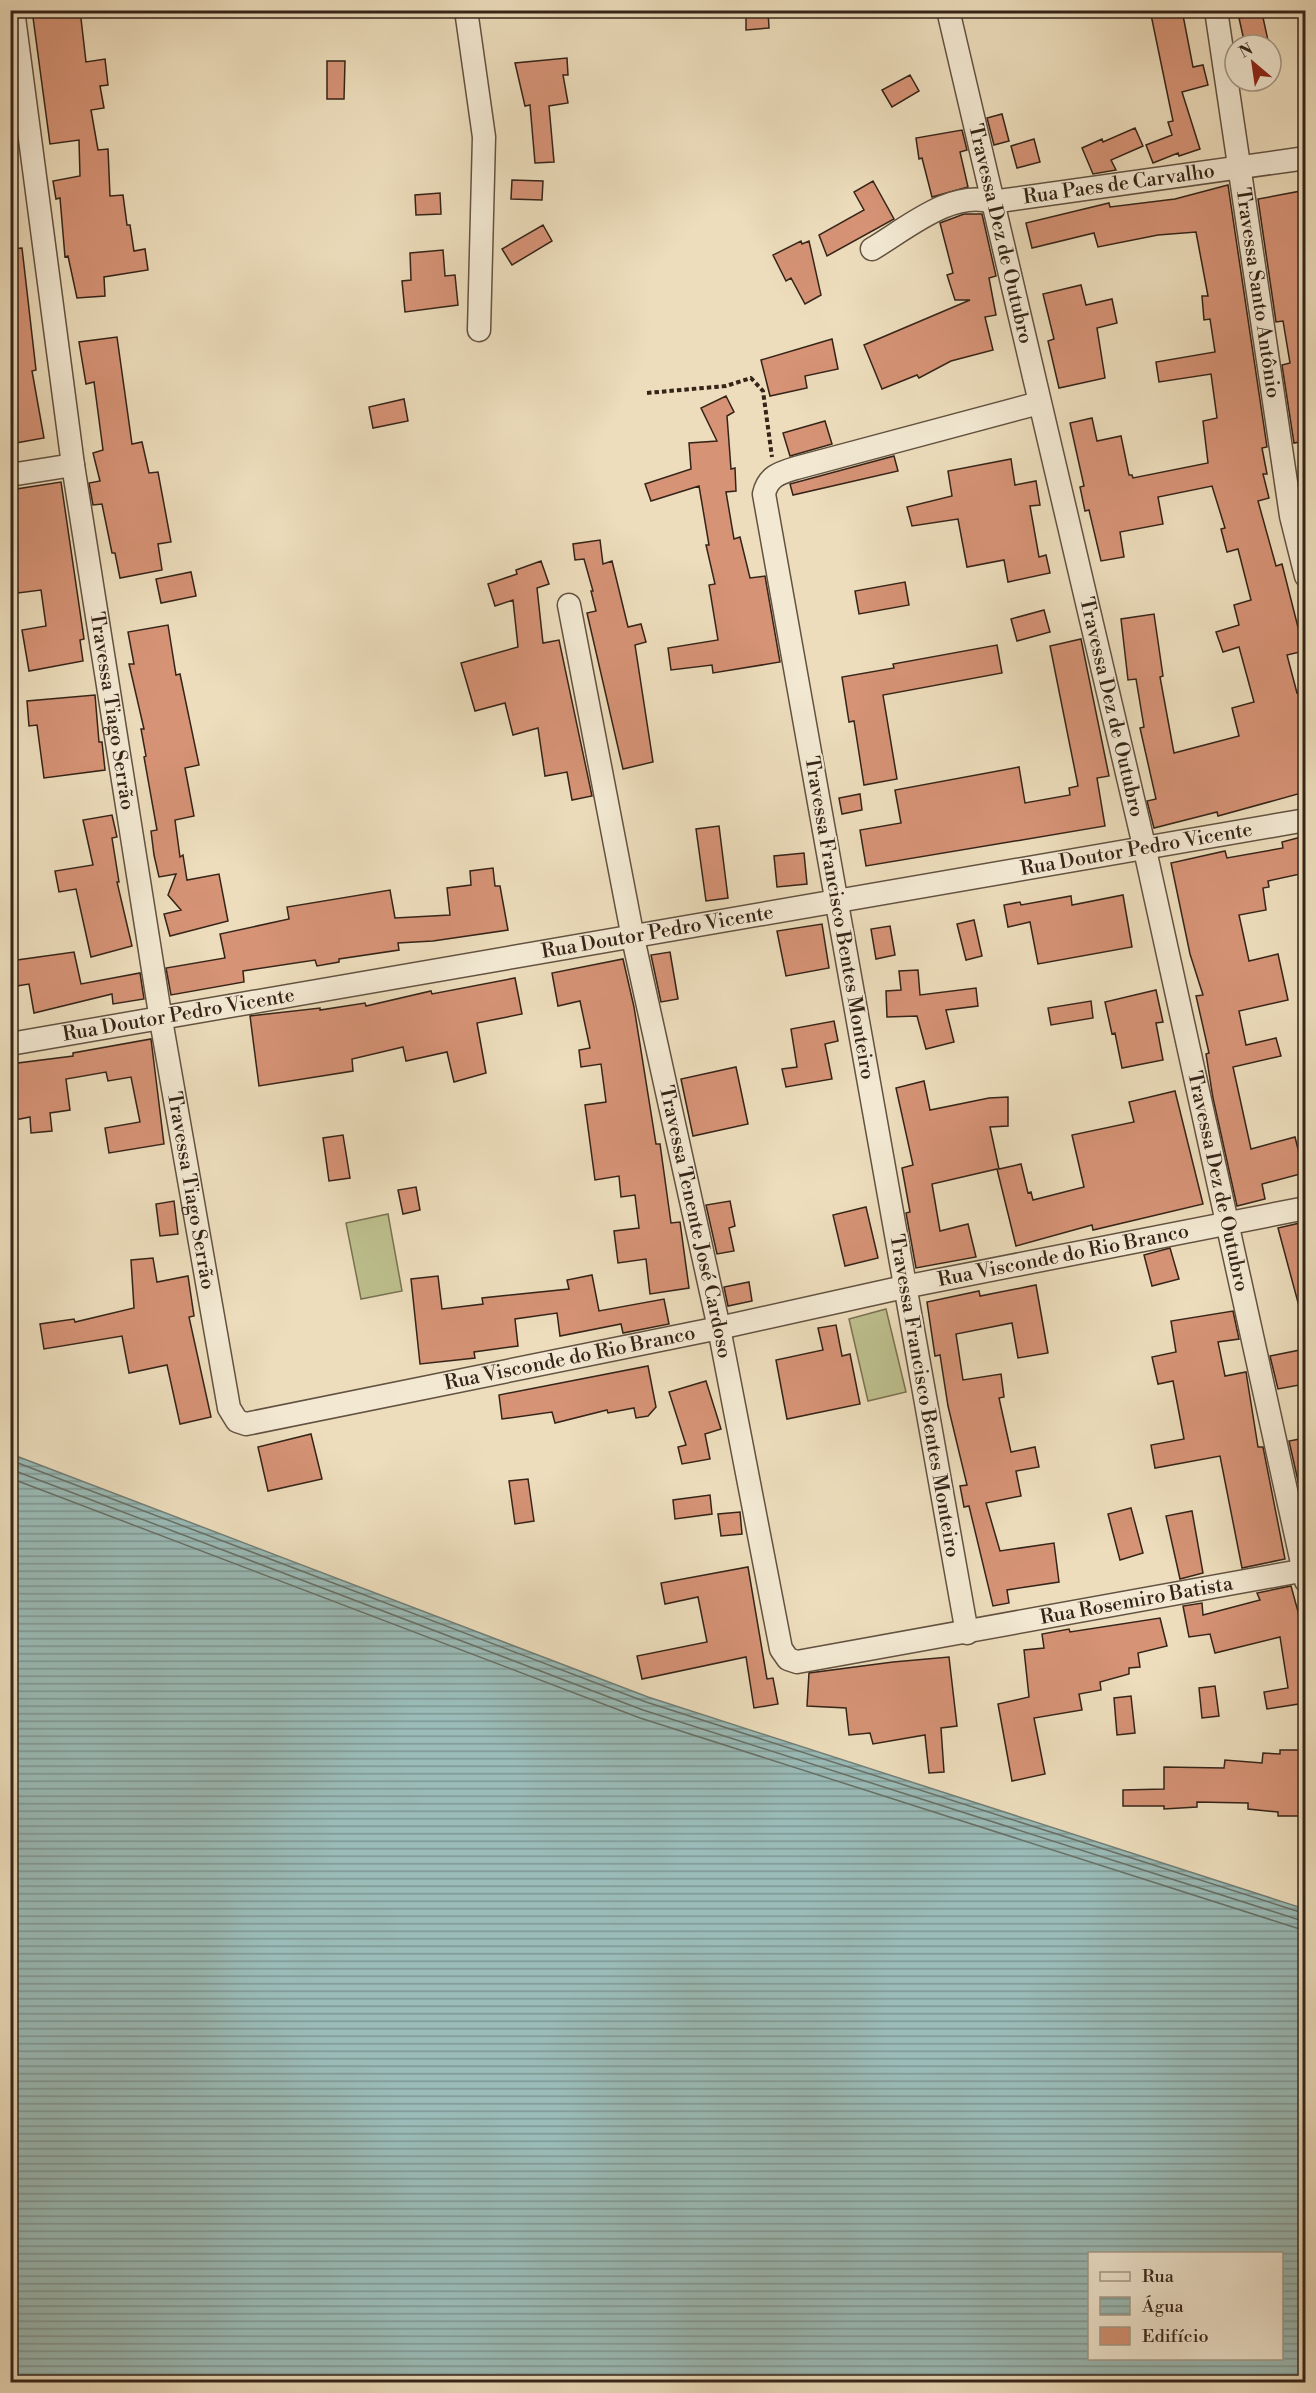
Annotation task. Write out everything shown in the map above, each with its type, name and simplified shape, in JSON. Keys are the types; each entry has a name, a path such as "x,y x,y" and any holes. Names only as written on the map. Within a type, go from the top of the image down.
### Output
{"street":[{"name":"Travessa Tiago Serrão","path":"13,10 73,465 161,1020 229,1408"},
{"path":"466,10 484,137 479,330"},
{"name":"Travessa Dez de Outubro","path":"948,10 1145,850 1305,1574"},
{"name":"Travessa Santo Antônio","path":"1216,10 1291,516 1305,576"},
{"name":"Rua Paes de Carvalho","path":"872,249 949,203 969,198 992,202 1305,158"},
{"path":"775,475 1039,403"},
{"path":"10,475 73,465"},
{"name":"Travessa Francisco Bentes Monteiro","path":"775,475 766,485 764,494 967,1633"},
{"name":"Travessa Tenente José Cardoso","path":"569,605 633,938 719,1328 781,1649 788,1659 797,1662 967,1633"},
{"name":"Rua Doutor Pedro Vicente","path":"10,1044 1145,850 1305,820"},
{"name":"Rua Visconde do Rio Branco","path":"229,1408 237,1421 246,1424 719,1328 904,1287 1305,1208"},
{"name":"Rua Rosemiro Batista","path":"967,1633 1305,1574"}],"path":[{"path":"647,393 726,386 751,378 763,391 775,475"}],"green space":[{"path":"388,1214 402,1291 361,1299 346,1223"},
{"path":"886,1309 906,1392 868,1401 849,1319"}],"water":[{"path":"11,1454 648,1697 1305,1909 1305,2382 11,2382"}],"building":[{"path":"32,10 80,10 86,62 105,59 108,85 100,86 104,108 91,110 98,150 108,149 110,196 123,195 127,225 130,225 134,251 145,249 148,270 104,277 105,296 77,298 68,256 65,257 60,198 56,199 53,181 80,176 79,140 50,144"},
{"path":"746,10 768,10 769,28 746,30"},
{"path":"1150,10 1182,10 1193,67 1203,65 1208,85 1182,92 1200,149 1179,156 1178,153 1153,163 1146,145 1172,135 1168,122 1173,121"},
{"path":"1262,13 1266,33 1242,33 1239,18"},
{"path":"567,58 568,75 563,75 568,103 549,106 554,162 535,163 530,105 525,106 515,63"},
{"path":"327,61 345,61 344,99 327,99"},
{"path":"910,75 919,91 892,107 882,90"},
{"path":"1002,114 1009,141 994,145 987,118"},
{"path":"1135,128 1143,146 1111,160 1116,170 1093,174 1082,148 1102,139 1103,142"},
{"path":"962,130 967,150 960,152 968,187 932,197 922,158 919,159 916,138"},
{"path":"1034,139 1040,162 1017,168 1011,146"},
{"path":"512,180 543,181 542,200 511,199"},
{"path":"873,181 894,219 827,256 819,235 864,210 854,192"},
{"path":"1228,185 1267,447 1262,448 1267,474 1263,474 1269,498 1258,501 1276,566 1282,564 1304,651 1287,655 1297,693 1305,691 1305,792 1218,816 1217,812 1154,828 1147,801 1156,799 1140,728 1144,727 1136,679 1128,680 1121,619 1154,614 1163,676 1160,677 1174,753 1239,736 1232,708 1254,702 1239,647 1223,652 1216,632 1239,625 1234,605 1251,600 1238,549 1227,552 1221,529 1225,528 1212,486 1158,497 1163,524 1120,532 1124,557 1101,561 1089,510 1085,511 1080,487 1084,486 1070,423 1092,418 1097,441 1121,436 1129,475 1133,478 1208,463 1203,421 1217,418 1211,374 1159,382 1156,362 1215,352 1210,319 1204,320 1202,296 1208,296 1196,232 1158,235 1098,247 1094,233 1032,248 1026,223 1109,203 1110,207 1175,199"},
{"path":"1301,191 1305,217 1305,441 1294,443 1282,365 1290,363 1283,321 1276,322 1258,199"},
{"path":"440,193 441,214 416,215 415,195"},
{"path":"964,214 982,214 996,276 989,278 996,315 985,317 993,350 951,361 919,378 917,375 882,389 864,345 970,300 955,300 947,275 953,273 940,223"},
{"path":"543,225 552,241 512,265 502,249"},
{"path":"801,241 802,244 809,241 821,295 805,304 791,278 786,281 773,255"},
{"path":"22,248 36,370 32,371 44,438 10,444 10,249"},
{"path":"443,250 445,276 455,275 458,305 405,312 402,281 411,280 410,253"},
{"path":"1081,285 1086,305 1112,299 1117,323 1097,328 1105,378 1059,388 1048,341 1054,339 1043,294"},
{"path":"117,337 132,444 142,442 149,473 158,472 171,542 158,544 162,570 120,578 115,553 112,553 102,504 93,505 89,483 100,481 93,453 103,450 94,382 86,384 79,342"},
{"path":"832,339 838,369 805,376 807,388 770,396 761,360"},
{"path":"726,396 734,412 727,416 731,469 735,468 736,491 726,492 734,539 740,537 750,578 765,576 780,662 713,673 712,665 671,670 668,648 718,640 709,585 715,584 706,545 709,545 699,486 651,501 645,484 691,469 689,443 717,441 701,408"},
{"path":"404,399 408,421 373,428 369,407"},
{"path":"825,421 832,444 790,456 783,433"},
{"path":"894,456 898,471 793,495 790,484"},
{"path":"1011,459 1015,485 1036,481 1040,505 1030,506 1039,557 1046,555 1050,573 1008,582 1004,560 967,567 958,519 912,526 907,507 952,496 948,471"},
{"path":"61,482 84,639 80,640 83,661 29,671 22,630 46,626 41,590 18,593 10,543 10,490"},
{"path":"600,540 603,564 612,561 628,627 641,624 646,642 635,645 653,762 623,769 587,613 596,611 591,591 593,591 584,559 575,560 573,544"},
{"path":"541,561 549,584 537,588 543,643 559,640 592,796 572,800 567,772 545,776 538,728 513,735 505,703 475,711 461,663 518,647 513,600 495,606 488,584 517,574 516,570"},
{"path":"191,572 196,596 161,603 156,579"},
{"path":"905,582 909,605 859,614 855,591"},
{"path":"1044,610 1050,632 1017,641 1011,619"},
{"path":"168,625 176,675 180,674 199,765 185,768 194,816 175,820 180,857 183,855 187,880 219,874 228,921 170,936 164,914 181,910 168,895 176,874 159,877 154,855 151,831 157,830 144,757 146,756 141,729 144,729 129,664 134,664 128,632"},
{"path":"1081,639 1109,776 1097,778 1105,826 866,866 860,830 901,823 895,790 1019,767 1025,803 1070,795 1069,788 1078,786 1050,646"},
{"path":"997,645 1002,673 883,695 897,779 864,785 854,721 849,722 842,677 894,668 893,664"},
{"path":"95,695 99,742 102,742 105,770 44,778 37,725 29,726 27,701"},
{"path":"860,794 862,810 842,814 839,798"},
{"path":"112,815 117,837 112,838 119,882 117,882 132,946 91,957 76,889 59,892 55,871 93,865 83,820"},
{"path":"719,826 728,898 706,901 696,829"},
{"path":"1305,836 1305,873 1268,881 1269,887 1263,888 1266,910 1239,915 1249,961 1278,954 1288,1000 1239,1011 1246,1045 1276,1038 1281,1056 1233,1067 1251,1149 1295,1137 1304,1173 1262,1184 1265,1199 1237,1206 1213,1098 1206,1054 1209,1053 1196,996 1203,995 1190,954 1171,863 1225,851 1227,858 1283,848 1282,842"},
{"path":"804,853 807,884 777,887 774,856"},
{"path":"493,868 495,886 500,886 508,930 433,941 398,943 399,950 339,959 339,962 317,966 315,960 243,971 244,982 171,995 166,968 225,958 220,934 289,919 287,907 390,890 395,918 450,915 447,888 471,885 470,871"},
{"path":"1123,895 1132,947 1038,964 1030,922 1008,927 1004,905 1020,902 1021,905 1071,896 1072,905"},
{"path":"974,920 982,956 966,960 957,924"},
{"path":"822,924 829,968 786,976 777,931"},
{"path":"890,926 895,955 876,959 871,929"},
{"path":"74,952 81,984 140,973 144,999 113,1004 112,994 34,1013 29,984 10,987 10,961"},
{"path":"670,952 678,999 661,1002 651,955"},
{"path":"623,959 634,1007 656,1144 660,1144 671,1223 680,1222 689,1288 650,1294 646,1259 618,1263 614,1231 639,1228 635,1195 621,1197 619,1176 595,1180 585,1105 606,1102 601,1064 581,1067 579,1050 590,1048 580,1001 558,1006 552,973"},
{"path":"918,970 920,995 976,988 978,1006 946,1010 954,1042 926,1049 917,1016 887,1017 886,991 901,990 899,971"},
{"path":"515,978 522,1014 477,1023 486,1073 454,1082 447,1052 406,1061 403,1047 352,1059 353,1071 259,1086 250,1016 320,1008 320,1010 365,1003 366,1006 431,991 432,994"},
{"path":"1156,990 1163,1022 1156,1023 1163,1060 1122,1068 1115,1033 1112,1034 1105,1002"},
{"path":"1091,1001 1093,1018 1051,1025 1048,1008"},
{"path":"834,1021 838,1041 825,1044 832,1079 786,1087 782,1069 797,1067 791,1029"},
{"path":"151,1039 164,1144 109,1153 105,1128 140,1122 131,1077 108,1081 106,1072 66,1079 70,1110 50,1113 52,1131 31,1133 30,1117 10,1121 10,1064 73,1056 73,1053"},
{"path":"736,1067 748,1124 693,1136 681,1079"},
{"path":"924,1081 930,1110 989,1098 1008,1097 1008,1126 990,1127 999,1169 1021,1164 1028,1193 1031,1192 1033,1200 1084,1187 1072,1135 1134,1122 1129,1102 1175,1091 1203,1204 1093,1230 1092,1225 1016,1246 997,1169 932,1184 940,1231 968,1224 976,1257 916,1268 906,1213 910,1212 902,1168 913,1165 896,1088"},
{"path":"343,1135 350,1178 329,1181 323,1138"},
{"path":"416,1187 420,1210 403,1214 398,1190"},
{"path":"174,1201 178,1234 160,1236 156,1204"},
{"path":"730,1201 735,1226 729,1228 734,1251 717,1254 706,1205"},
{"path":"866,1207 878,1258 845,1266 833,1215"},
{"path":"1300,1223 1305,1245 1305,1309 1300,1310 1278,1228"},
{"path":"1170,1248 1179,1279 1152,1286 1144,1255"},
{"path":"153,1258 157,1282 188,1276 194,1316 189,1317 211,1417 180,1424 167,1365 129,1373 122,1336 44,1349 40,1324 74,1319 75,1322 134,1308 131,1260"},
{"path":"592,1275 599,1311 664,1299 669,1324 623,1333 621,1324 560,1336 557,1313 515,1319 518,1346 474,1352 475,1358 420,1364 411,1279 438,1276 442,1309 483,1304 482,1298 569,1289 567,1280"},
{"path":"749,1282 752,1301 728,1306 724,1287"},
{"path":"1036,1285 1048,1353 1018,1358 1012,1323 956,1334 963,1380 1001,1374 1004,1397 999,1398 1011,1452 1035,1447 1039,1467 1016,1471 1021,1496 986,1503 1000,1551 1054,1543 1059,1582 1007,1590 1009,1603 993,1606 969,1506 964,1507 960,1486 967,1485 948,1406 940,1355 935,1356 927,1302 979,1291 980,1296"},
{"path":"1233,1311 1239,1339 1218,1342 1225,1376 1246,1372 1258,1447 1263,1447 1285,1559 1242,1568 1220,1456 1155,1468 1151,1445 1184,1439 1173,1381 1158,1384 1152,1357 1176,1352 1171,1321"},
{"path":"836,1325 842,1356 850,1354 860,1404 787,1419 776,1360 823,1350 818,1328"},
{"path":"1300,1350 1305,1384 1278,1389 1270,1356"},
{"path":"648,1366 656,1407 648,1416 636,1418 634,1408 608,1413 607,1410 555,1423 552,1412 502,1419 499,1395"},
{"path":"706,1381 721,1429 705,1434 710,1459 682,1464 678,1447 686,1445 669,1392"},
{"path":"311,1434 322,1479 268,1491 258,1447"},
{"path":"1305,1438 1305,1512 1289,1441"},
{"path":"528,1479 534,1521 515,1524 509,1481"},
{"path":"710,1495 712,1514 675,1519 673,1500"},
{"path":"1131,1508 1143,1553 1120,1560 1108,1514"},
{"path":"1192,1511 1203,1573 1180,1579 1166,1516"},
{"path":"740,1512 742,1534 721,1536 718,1514"},
{"path":"748,1567 767,1679 773,1678 778,1704 754,1708 746,1657 642,1679 637,1656 707,1642 698,1597 665,1604 661,1583"},
{"path":"1291,1586 1305,1637 1305,1703 1267,1709 1264,1692 1288,1688 1280,1637 1215,1653 1210,1634 1189,1637 1183,1606 1202,1603 1203,1615 1260,1600 1257,1593"},
{"path":"1160,1618 1167,1646 1138,1653 1140,1667 1129,1668 1129,1674 1100,1682 1101,1690 1079,1694 1082,1710 1034,1718 1045,1774 1012,1781 998,1704 1029,1697 1024,1650 1044,1648 1042,1634"},
{"path":"949,1657 957,1726 941,1728 944,1772 929,1773 925,1735 873,1744 870,1733 849,1735 846,1708 807,1706 809,1673"},
{"path":"1215,1686 1219,1716 1202,1718 1199,1688"},
{"path":"1131,1696 1135,1733 1117,1735 1114,1698"},
{"path":"1280,1750 1305,1750 1305,1816 1278,1816 1278,1812 1248,1809 1248,1803 1197,1802 1197,1807 1164,1809 1164,1806 1123,1806 1123,1790 1164,1789 1164,1767 1224,1768 1225,1760 1262,1763 1263,1753 1280,1754"}]}
